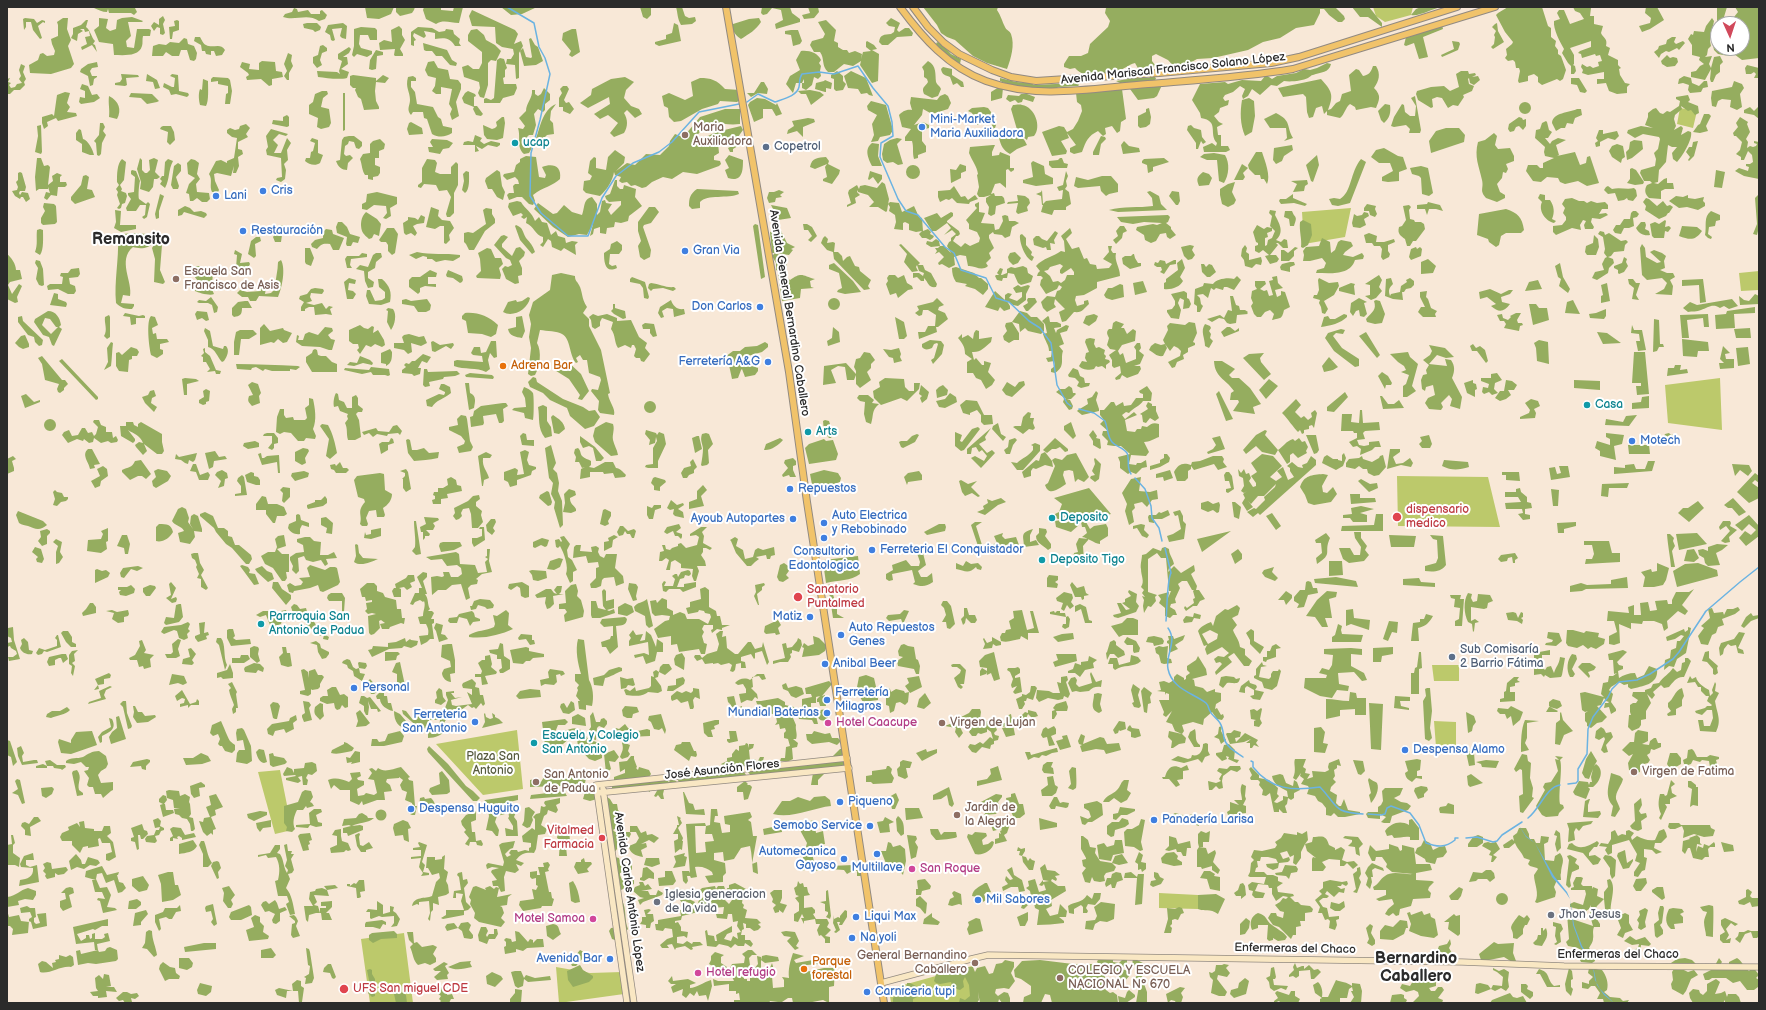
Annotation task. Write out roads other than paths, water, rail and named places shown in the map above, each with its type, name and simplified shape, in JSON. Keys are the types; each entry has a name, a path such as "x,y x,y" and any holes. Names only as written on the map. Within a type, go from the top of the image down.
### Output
{"main road":[{"name":"Avenida General Bernardino Caballero","path":"726,7 789,372 807,502 884,1003"},
{"name":"Avenida Mariscal Francisco Solano López","path":"900,7 932,47 948,61 985,81 1008,88 1040,92 1062,92 1259,74 1293,69 1495,7"},
{"name":"Avenida Mariscal Francisco Solano López","path":"913,7 928,27 944,43 959,54 992,70 1011,77 1036,81 1159,73 1271,63 1299,57 1457,7"},
{"path":"1167,72 1170,77 1167,82"},
{"path":"1159,73 1157,78 1160,83"},
{"name":"José Asunción Flores","path":"596,785 847,758"},
{"name":"José Asunción Flores","path":"597,793 849,768"},
{"name":"Avenida Carlos António López","path":"596,785 627,1003"},
{"name":"Avenida Carlos António López","path":"603,785 634,1003"},
{"name":"Enfermeras del Chaco","path":"882,983 971,959 988,956 1759,968"}],"water":[{"path":"1535,843 1554,876 1567,892 1570,899 1552,877"},
{"path":"1570,899 1574,925 1582,946 1592,961 1581,947 1573,925"},
{"path":"1592,961 1597,983 1595,980"},
{"path":"1597,983 1600,989 1614,1003 1604,995 1597,985"}],"waterway":[{"path":"507,7 534,23 539,47 545,58 550,74 531,153 530,196 541,213 568,236 588,236 602,198 616,176 633,163 659,152 672,142 699,112 739,104"},
{"path":"747,102 758,94 775,102 789,97 798,90 802,74 819,72 834,74 858,66 888,106 892,122 893,136 881,143 880,157 898,199 906,211 918,215 945,247 954,253 961,270 986,278 996,298 1009,302 1029,321 1040,328 1051,343 1057,385 1067,403 1071,406"},
{"path":"1079,409 1094,413 1105,421 1110,440 1114,444 1124,449 1127,453 1131,474"},
{"path":"1135,478 1145,489 1151,506 1152,518 1159,528 1162,541"},
{"path":"1165,548 1171,573 1168,588 1166,621"},
{"path":"1705,612 1759,567"},
{"path":"1568,784 1576,783 1578,781 1578,769 1587,754 1588,729 1593,717 1612,689 1619,682 1637,680 1650,674 1673,659 1706,611"},
{"path":"1168,628 1172,638 1168,658 1168,669 1170,676 1178,686 1201,699 1208,705 1211,713 1221,725 1227,744 1243,757"},
{"path":"1251,761 1253,762 1253,767 1260,775 1275,784 1283,787 1301,789 1320,787 1341,810 1363,814"},
{"path":"1528,818 1547,794 1555,787 1560,785"},
{"path":"1368,814 1385,814 1387,808 1391,806 1410,813 1419,825 1426,843 1444,846 1451,843 1455,840 1455,838 1458,838"},
{"path":"1466,838 1477,837 1493,842 1497,841 1502,835 1522,822"}],"place":[{"name":"Mini-Market Maria Auxiliadora","path":"922,127"},
{"name":"Maria Auxiliadora","path":"685,135"},
{"name":"ucap","path":"515,143"},
{"name":"Copetrol","path":"766,147"},
{"name":"Cris","path":"263,191"},
{"name":"Lani","path":"216,196"},
{"name":"Restauración","path":"243,231"},
{"name":"Gran Via","path":"685,251"},
{"name":"Escuela San Francisco de Asis","path":"176,279"},
{"name":"Don Carlos","path":"760,307"},
{"name":"Ferretería A&G","path":"768,362"},
{"name":"Adrena Bar","path":"503,366"},
{"name":"Casa","path":"1587,405"},
{"name":"Arts","path":"808,432"},
{"name":"Motech","path":"1632,441"},
{"name":"Repuestos","path":"790,489"},
{"name":"dispensario medico","path":"1397,517"},
{"name":"Deposito","path":"1052,518"},
{"name":"Ayoub Autopartes","path":"793,519"},
{"name":"Auto Electrica y Rebobinado","path":"824,523"},
{"name":"Consultorio Edontologico","path":"824,538"},
{"name":"Ferreteria El Conquistador","path":"872,550"},
{"name":"Deposito Tigo","path":"1042,560"},
{"name":"Sanatorio Puntalmed","path":"798,597"},
{"name":"Matiz","path":"810,617"},
{"name":"Parrroquia San Antonio de Padua","path":"261,624"},
{"name":"Auto Repuestos Genes","path":"841,635"},
{"name":"Sub Comisaría 2 Barrio Fátima","path":"1452,657"},
{"name":"Anibal Beer","path":"825,664"},
{"name":"Personal","path":"354,688"},
{"name":"Ferretería Milagros","path":"827,700"},
{"name":"Mundial Baterias","path":"827,713"},
{"name":"Ferreteria San Antonio","path":"475,722"},
{"name":"Hotel Caacupe","path":"828,723"},
{"name":"Virgen de Lujan","path":"942,723"},
{"name":"Escuela y Colegio San Antonio","path":"534,743"},
{"name":"Despensa Alamo","path":"1405,750"},
{"name":"Virgen de Fatima","path":"1634,772"},
{"name":"San Antonio de Padua","path":"536,782"},
{"name":"Piqueno","path":"840,802"},
{"name":"Despensa Huguito","path":"411,809"},
{"name":"Jardin de la Alegria","path":"957,815"},
{"name":"Panadería Larisa","path":"1154,820"},
{"name":"Semobo Service","path":"870,826"},
{"name":"Vitalmed Farmacia","path":"602,838"},
{"name":"Multillave","path":"877,854"},
{"name":"Automecanica Gayoso","path":"844,859"},
{"name":"San Roque","path":"912,869"},
{"name":"Mil Sabores","path":"978,900"},
{"name":"Iglesia generacion de la vida","path":"657,902"},
{"name":"Jhon Jesus","path":"1551,915"},
{"name":"Liqui Max","path":"856,917"},
{"name":"Motel Samoa","path":"593,919"},
{"name":"Na yoli","path":"852,938"},
{"name":"Avenida Bar","path":"610,959"},
{"name":"General Bernandino Caballero","path":"975,963"},
{"name":"Parque forestal","path":"804,969"},
{"name":"Hotel refugio","path":"698,973"},
{"name":"COLEGIO Y ESCUELA NACIONAL N° 670","path":"1060,978"},
{"name":"UFS San miguel CDE","path":"344,989"},
{"name":"Carniceria tupi","path":"867,992"}],"district":[{"name":"Remansito","path":"131,240"},
{"name":"Bernardino Caballero","path":"1416,968"}],"park label":[{"name":"Plaza San Antonio","path":"493,764"}]}
